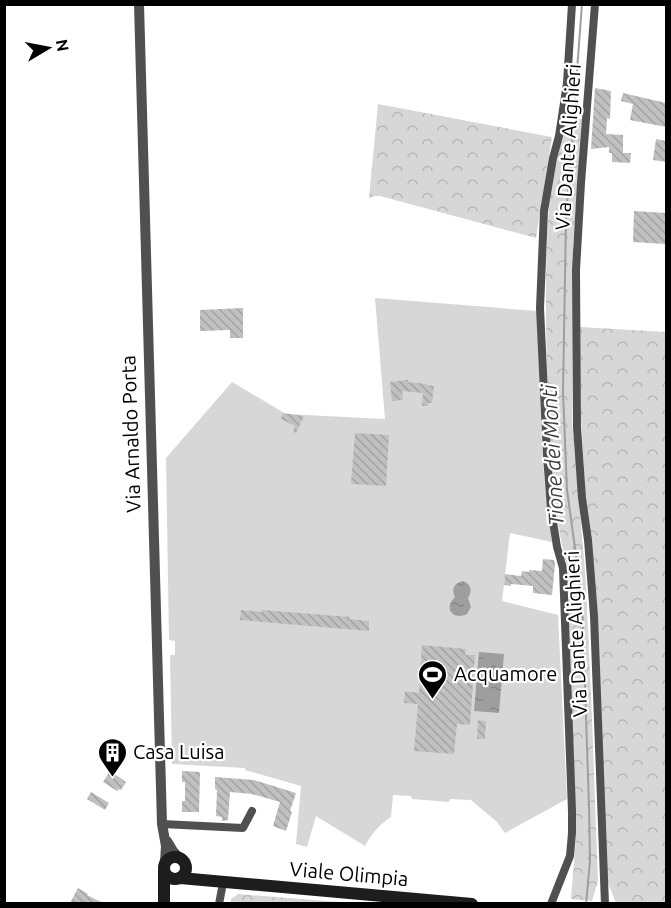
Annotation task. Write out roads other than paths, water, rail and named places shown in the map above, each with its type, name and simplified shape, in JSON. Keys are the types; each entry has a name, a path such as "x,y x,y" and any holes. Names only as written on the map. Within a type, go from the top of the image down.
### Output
{"main road":[{"path":"171,858 182,861 186,866 185,873 178,879 167,876 165,866 171,858"},
{"name":"Viale Olimpia","path":"182,861 206,876 223,882"},
{"name":"Via Arnaldo Porta","path":"164,903 165,866"},
{"name":"Viale Olimpia","path":"178,879 472,903"},
{"name":"Via Arnaldo Porta","path":"164,903 170,883 178,879"}],"street":[{"name":"Via Arnaldo Porta","path":"138,4 165,866"},
{"path":"550,903 570,856 572,833 563,568 551,509 540,308 544,211 567,83 572,4"},
{"name":"Via Dante Alighieri","path":"595,4 580,183 576,270 577,427 594,616 605,903"},
{"path":"163,827 243,828 252,811"},
{"name":"Viale Olimpia","path":"163,827 173,851 182,861"},
{"path":"219,903 223,882"}],"water":[{"path":"463,581 470,588 468,598 471,607 467,614 458,616 451,612 450,605 455,597 454,587"},
{"path":"479,652 504,654 499,713 474,711"}],"waterway":[{"name":"Tione dei Monti","path":"582,4 566,218 563,392 567,490 582,599 590,861 586,904"}],"place":[{"name":"Acquamore","path":"433,700"},
{"name":"Casa Luisa","path":"112,778"}]}
